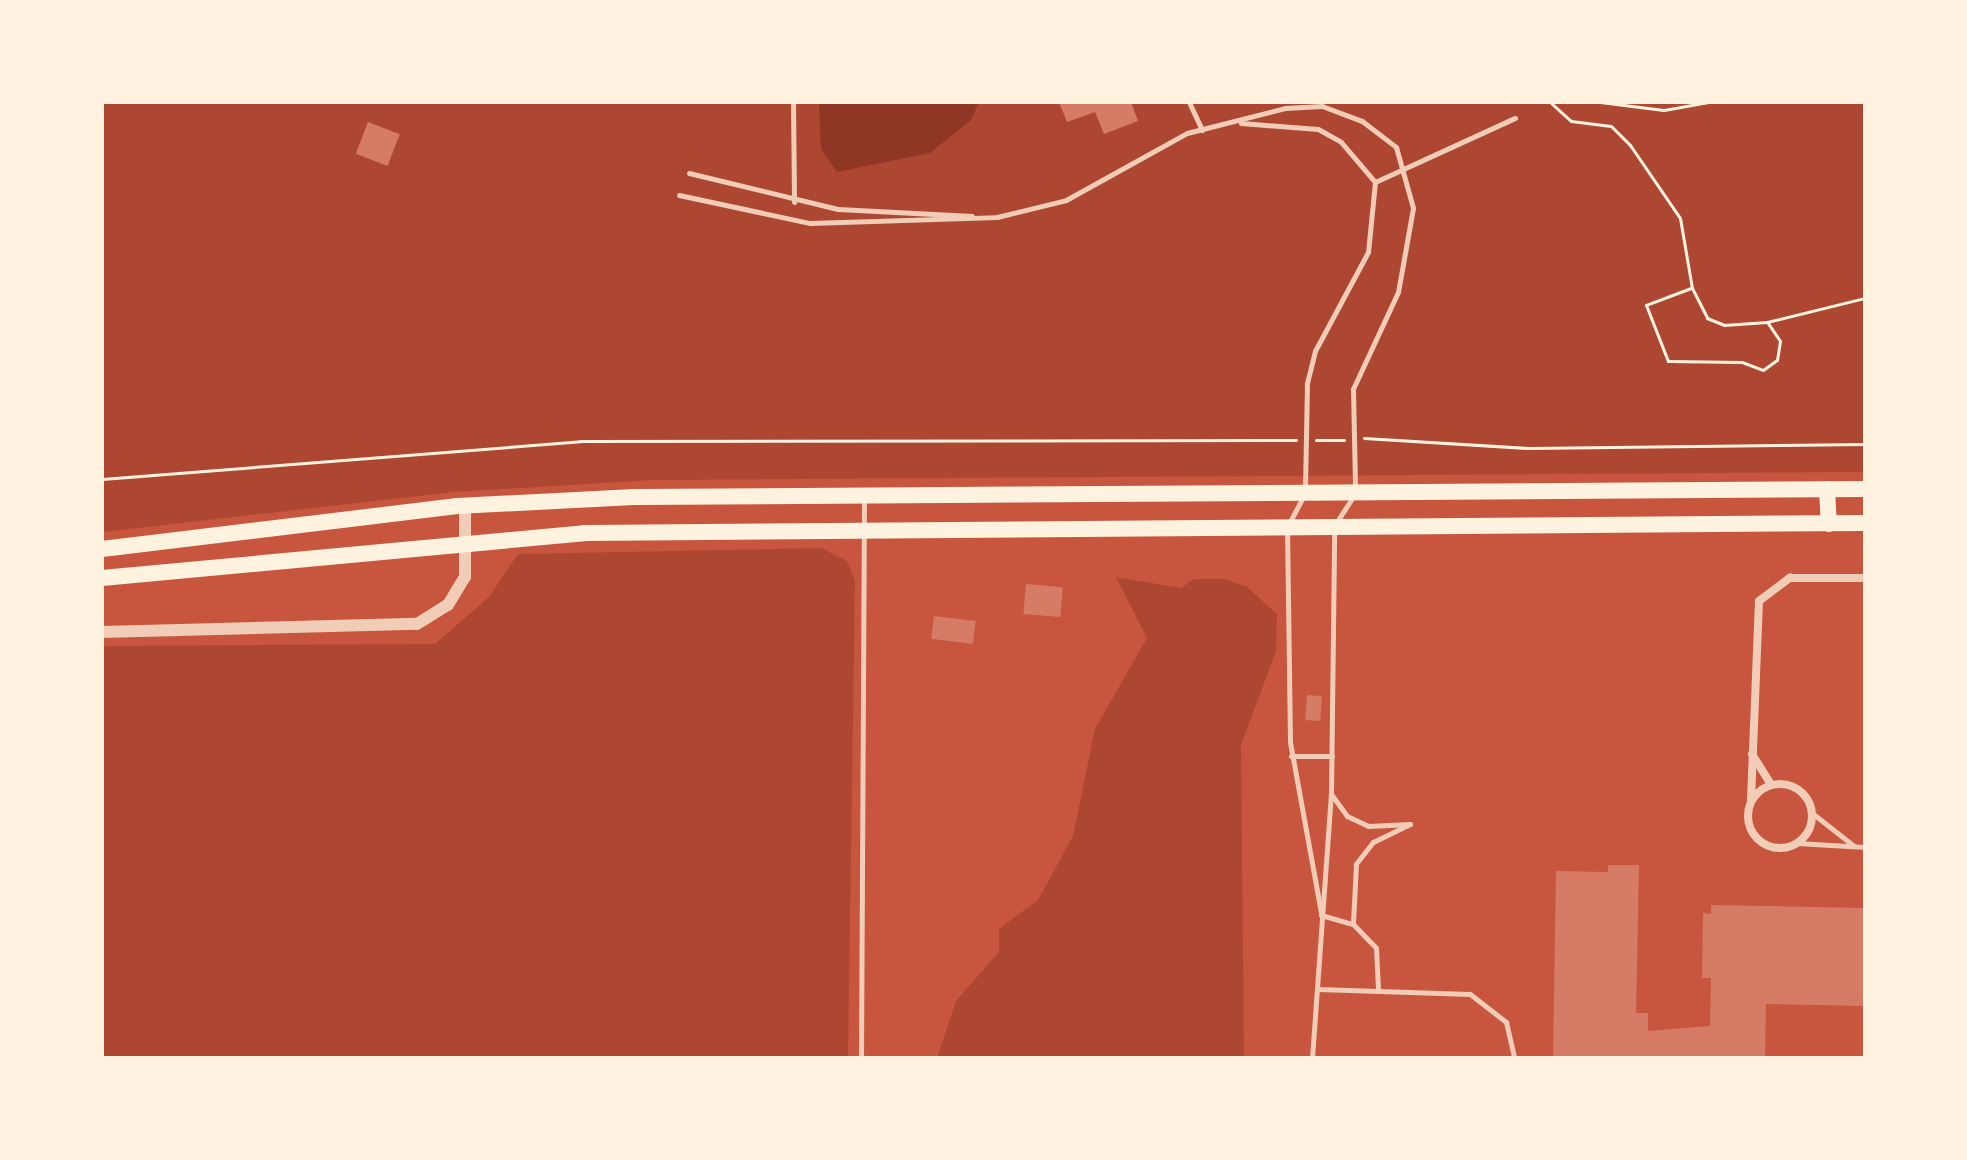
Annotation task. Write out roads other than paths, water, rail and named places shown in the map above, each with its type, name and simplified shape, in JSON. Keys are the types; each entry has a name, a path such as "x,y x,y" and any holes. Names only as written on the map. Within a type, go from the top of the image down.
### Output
{"main road":[{"path":"1827,489 1829,524"},
{"path":"102,549 465,506 865,495 1865,489"},
{"path":"102,578 469,540 864,530 1865,523"}],"street":[{"path":"102,632 417,624 455,596 471,563 465,506"},
{"path":"1751,800 1771,784 1796,788 1812,813 1797,843 1777,848 1757,839 1747,821 1751,800 1759,601 1790,578 1865,578"},
{"path":"1752,753 1771,784"}],"lane":[{"path":"793,102 794,202"},
{"path":"1189,102 1202,130"},
{"path":"679,195 810,223 997,217 1066,200 1202,130 1285,108 1322,106 1362,121 1396,147 1407,171 1410,248 1398,292 1353,389 1355,493 1334,527 1331,794 1312,1058"},
{"path":"1375,182 1407,171 1515,118"},
{"path":"1236,123 1318,129 1341,142 1375,182 1368,252 1315,351 1305,440 1305,493 1287,527 1291,756 1321,915"},
{"path":"689,173 794,202 997,217"},
{"path":"861,1058 865,495"},
{"path":"1291,756 1332,756"},
{"path":"1331,794 1347,816 1368,826 1410,824 1373,842 1356,864 1353,924"},
{"path":"1812,813 1855,847"},
{"path":"1797,843 1865,847"},
{"path":"1321,915 1353,924 1376,948 1378,989"},
{"path":"1318,989 1470,994 1506,1022 1514,1058"}]}
